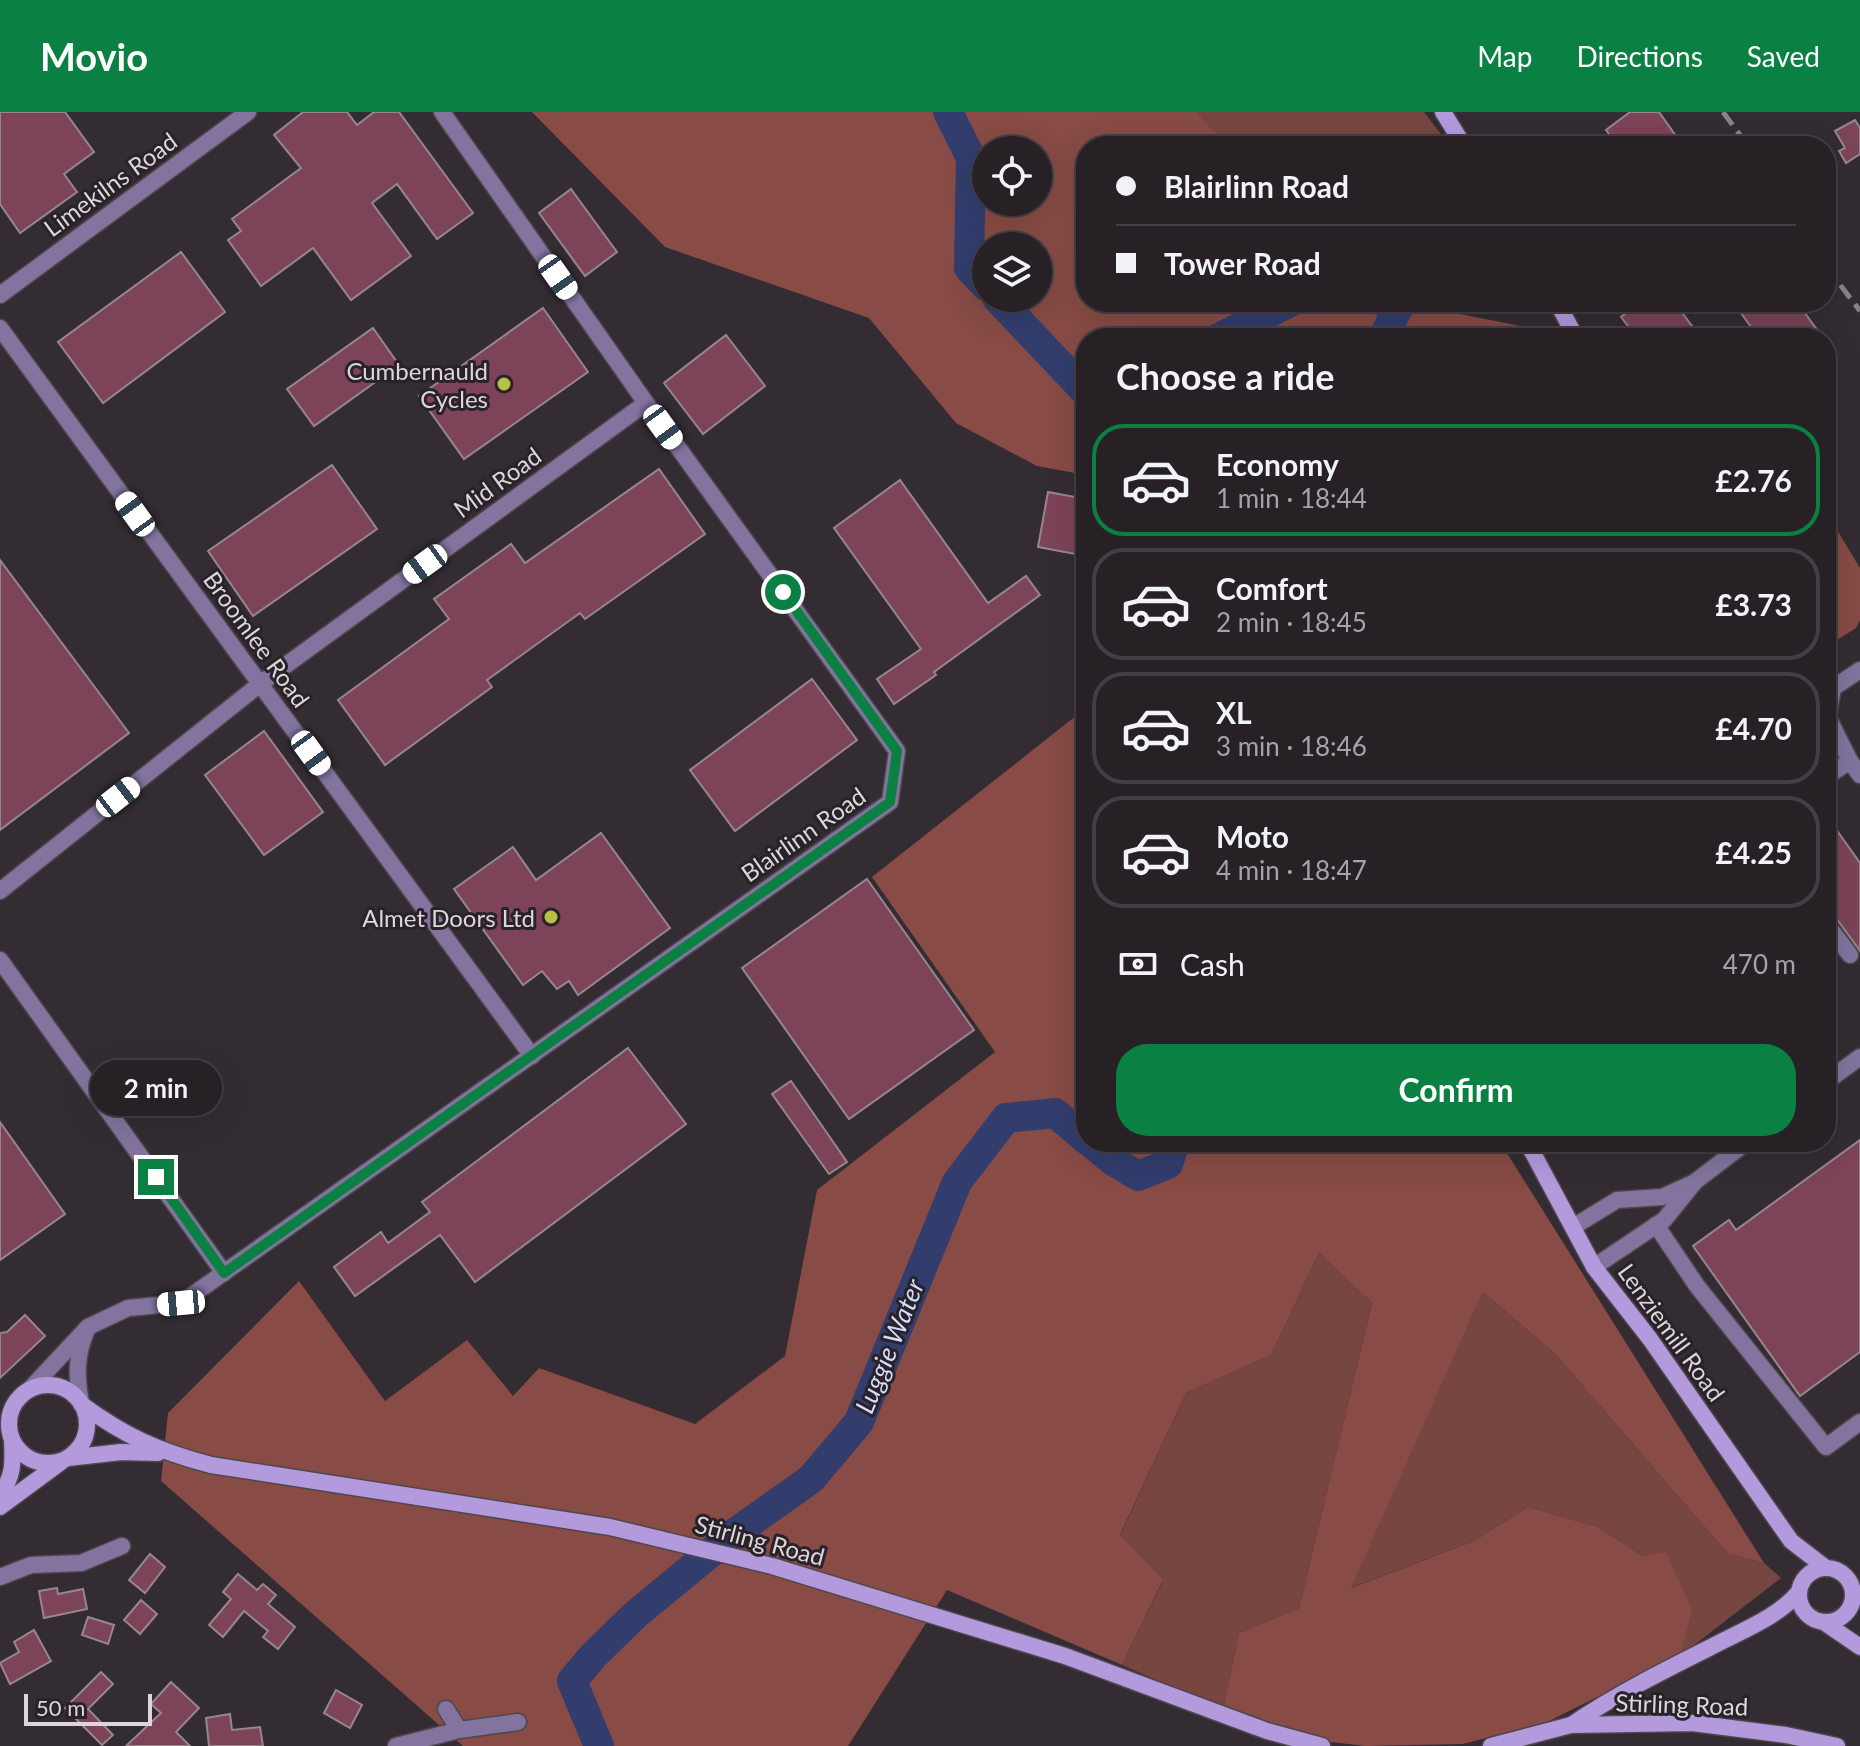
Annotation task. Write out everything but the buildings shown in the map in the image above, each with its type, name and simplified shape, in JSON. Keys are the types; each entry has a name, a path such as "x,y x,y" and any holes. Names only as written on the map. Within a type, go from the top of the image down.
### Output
{"main road":[{"path":"1443,112 1458,136"},
{"name":"Lenziemill Road","path":"1532,1152 1594,1267 1650,1339 1791,1541 1800,1570 1800,1588"},
{"path":"0,1494 11,1478 14,1467 9,1426 11,1410 18,1398 30,1389 45,1385 59,1386 73,1394 86,1416 86,1434 81,1445 28,1489 0,1507"},
{"name":"Stirling Road","path":"81,1403 115,1429 168,1454 211,1465 610,1527 772,1566 1065,1656 1267,1731 1322,1746"},
{"path":"12,1440 20,1452 33,1460 45,1463 67,1458"},
{"name":"Stirling Road","path":"67,1458 121,1452 168,1454"},
{"name":"Lenziemill Road","path":"1791,1541 1830,1568"},
{"path":"1830,1568 1848,1579 1853,1587 1853,1620 1860,1640"},
{"path":"1860,1569 1830,1568 1812,1572 1800,1588 1802,1609 1860,1647"},
{"name":"Stirling Road","path":"1571,1725 1619,1695 1762,1621 1790,1603 1800,1588"},
{"path":"1825,1623 1842,1618 1852,1604"},
{"name":"Stirling Road","path":"1491,1746 1571,1725 1692,1723 1786,1735 1837,1746"}],"street":[{"name":"Limekilns Road","path":"0,295 248,112"},
{"name":"Blairlinn Road","path":"30,1389 88,1327 128,1308 181,1303 890,802 897,751 646,403 442,112"},
{"name":"Broomlee Road","path":"0,328 532,1056"},
{"name":"Mid Road","path":"0,891 260,684 646,403"},
{"path":"1836,686 1860,670"},
{"path":"1836,733 1860,775"},
{"path":"1836,770 1850,761"},
{"path":"1836,936 1850,955"},
{"path":"0,960 224,1273"},
{"path":"1836,1075 1860,1057"},
{"path":"1573,1227 1617,1200 1662,1197 1692,1184 1734,1152"},
{"path":"1594,1267 1664,1220 1692,1184"},
{"path":"1656,1225 1697,1286 1826,1447 1860,1422"},
{"path":"81,1403 77,1371 79,1349 88,1327"},
{"path":"0,1577 31,1565 81,1563 122,1546"},
{"path":"446,1709 459,1730"},
{"path":"396,1746 459,1730 518,1722"}],"shaded area":[{"path":"532,112 1196,112 1218,136 1076,136 1076,312 1450,312 1531,328 1076,328 1076,473 1037,466 956,423 869,318 665,247"},
{"path":"1190,112 1424,112 1442,136 1183,136"},
{"path":"1836,528 1860,568 1860,620 1856,628 1836,641"},
{"path":"1076,716 1076,1152 1506,1152 1764,1563 1728,1554 1556,1355 1483,1292 1351,1588 1474,1541 1528,1507 1598,1527 1643,1556 1666,1552 1692,1610 1680,1656 1549,1721 1463,1744 1365,1746 1314,1740 1223,1709 1239,1633 1299,1608 1372,1303 1319,1253 1271,1355 1186,1393 1120,1535 1163,1580 1122,1665 947,1590 848,1746 463,1746 161,1481 168,1413 299,1281 385,1401 467,1340 513,1396 539,1368 695,1424 785,1356 817,1190 995,1052 872,877"},
{"path":"1319,1253 1372,1303 1299,1608 1239,1633 1223,1709 1122,1665 1163,1581 1120,1536 1186,1393 1271,1355"},
{"path":"1483,1292 1556,1355 1728,1554 1764,1563 1781,1578 1680,1656 1643,1556 1598,1527 1528,1507 1474,1541 1350,1588"}],"waterway":[{"name":"Luggie Water","path":"948,112 971,158 969,268 972,271"},
{"name":"Luggie Water","path":"1010,312 1076,381"},
{"name":"Luggie Water","path":"1239,328 1270,312"},
{"name":"Luggie Water","path":"1388,328 1396,312"},
{"name":"Luggie Water","path":"599,1746 572,1681 635,1615 732,1535 811,1479 859,1422 957,1182 1006,1118 1055,1113 1076,1131"},
{"name":"Luggie Water","path":"1102,1152 1138,1176 1168,1164 1172,1152"}],"railway":[{"path":"1723,112 1741,136"},
{"path":"1836,279 1860,311"}],"place":[{"name":"Cumbernauld Cycles","path":"504,384"},
{"name":"Almet Doors Ltd","path":"551,917"}],"route":[{"path":"156,1177 224,1273 890,802 897,751 783,592"}]}
